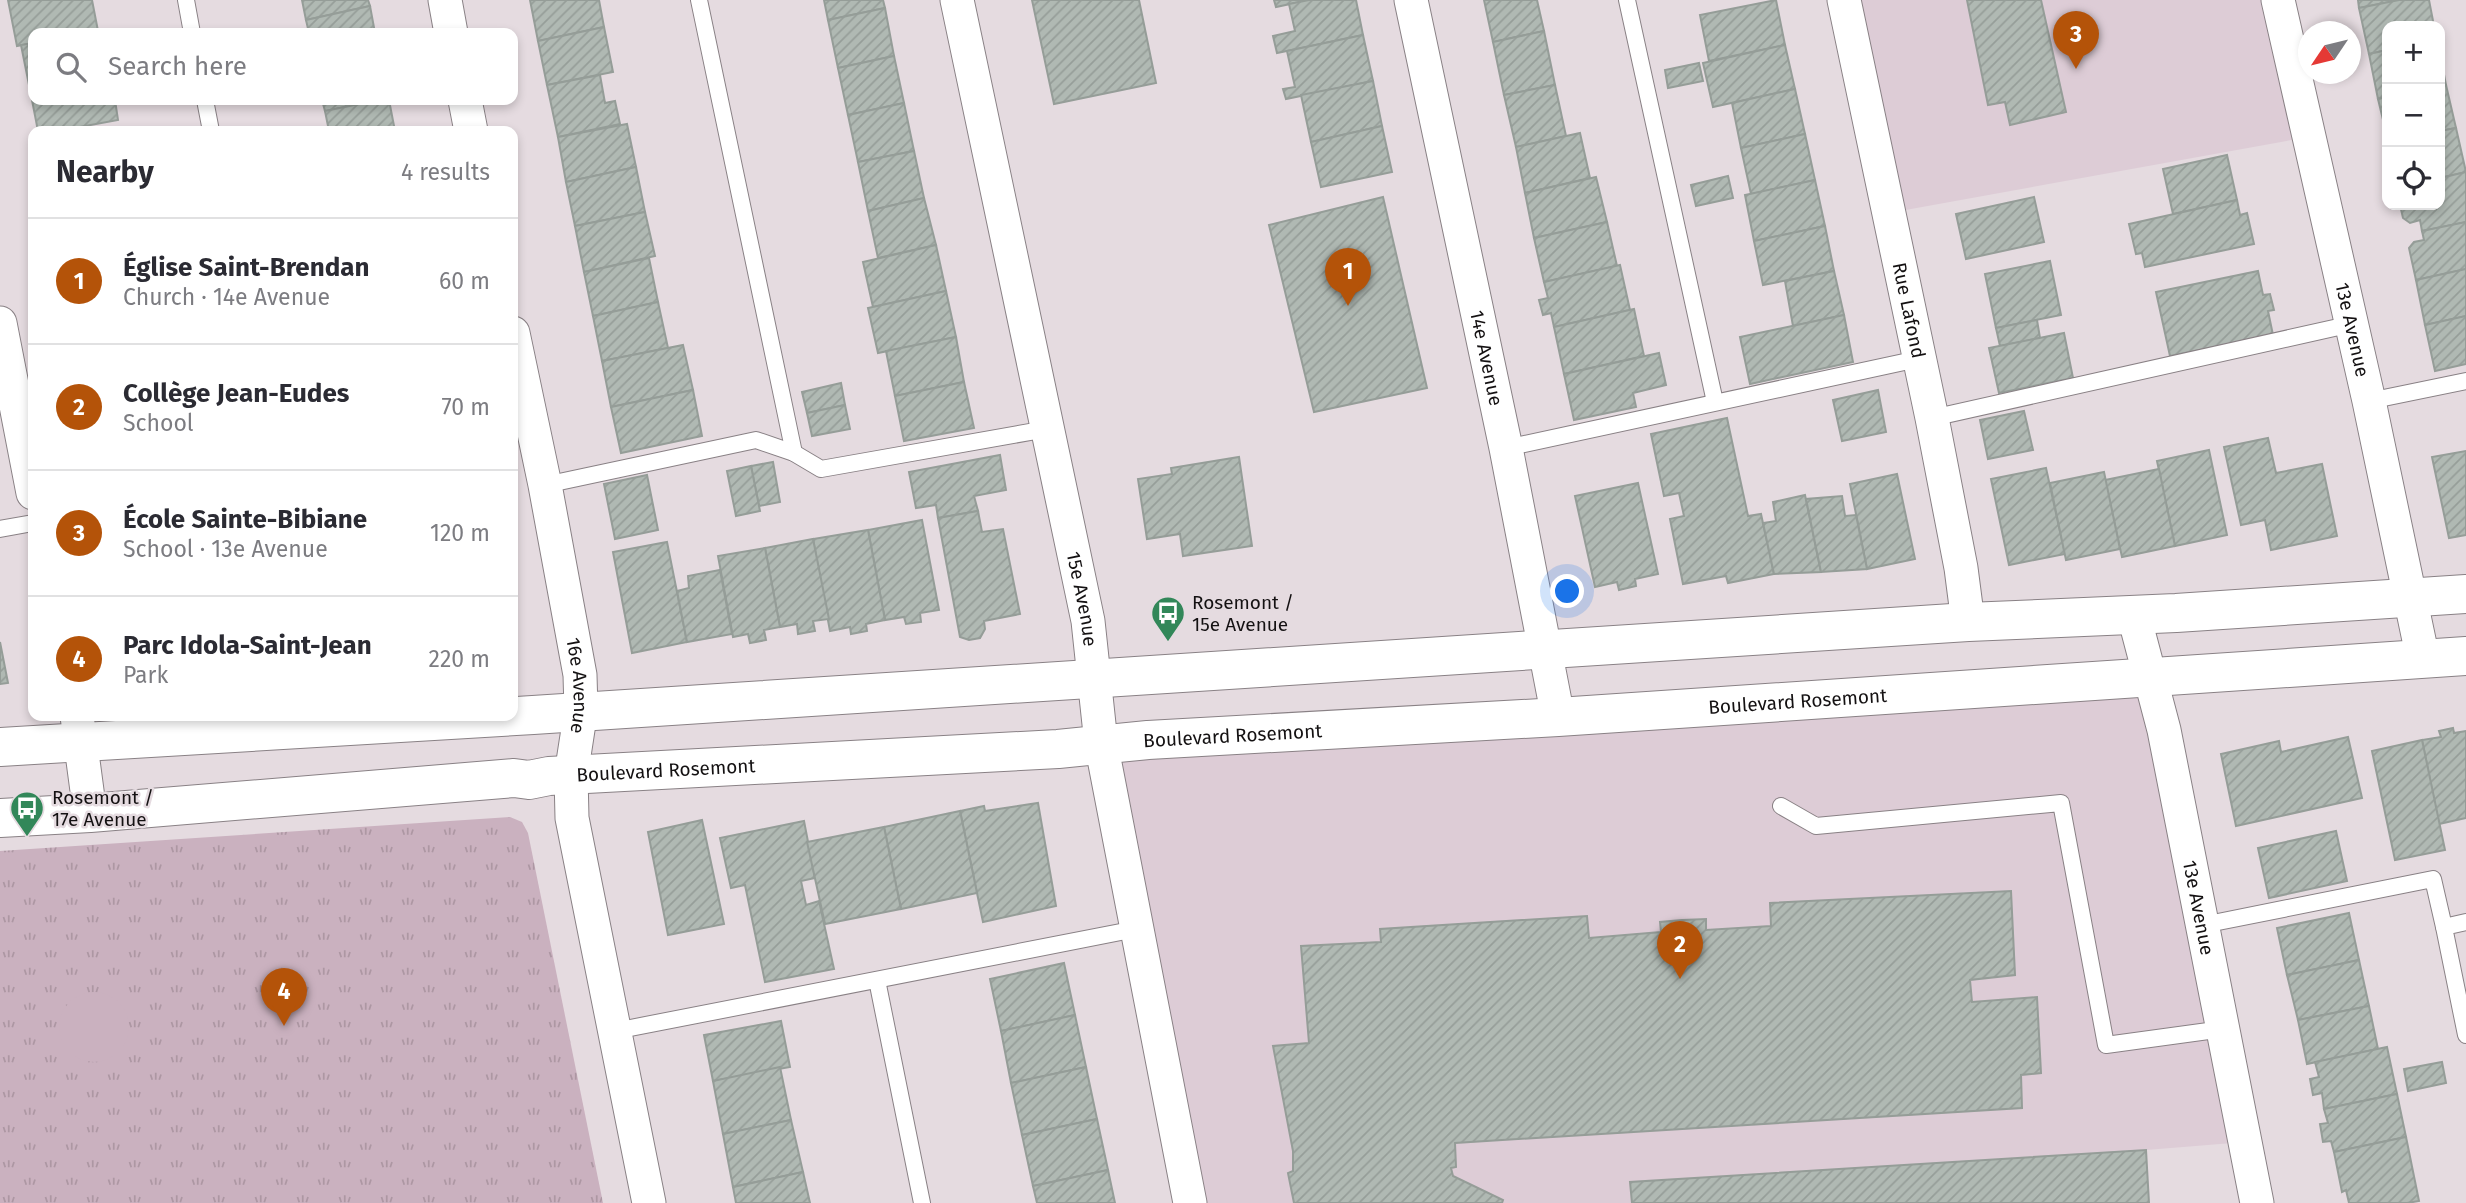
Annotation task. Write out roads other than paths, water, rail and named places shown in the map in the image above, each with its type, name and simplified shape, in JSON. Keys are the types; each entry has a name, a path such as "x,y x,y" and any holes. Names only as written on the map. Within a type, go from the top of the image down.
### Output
{"main road":[{"path":"518,712 1094,679 1968,622 2134,616 2466,594"},
{"name":"Boulevard Rosemont","path":"0,818 571,775 1058,749 1101,743 1558,717 2466,656"},
{"path":"0,747 79,729 291,721"}],"street":[{"path":"445,0 451,28"},
{"name":"15e Avenue","path":"957,0 1088,621 1101,743 1190,1203"},
{"name":"14e Avenue","path":"1411,0 1506,448 1558,717"},
{"name":"Rue Lafond","path":"1844,0 1932,418 1961,568 1968,622"},
{"name":"13e Avenue","path":"2278,0 2369,401 2423,659"},
{"path":"466,105 470,126"},
{"path":"0,323 28,460"},
{"name":"16e Avenue","path":"518,367 545,485 580,675 582,710 571,775 572,818 649,1203"},
{"name":"13e Avenue","path":"2134,616 2164,730 2258,1203"},
{"path":"79,729 90,813"}],"lane":[{"path":"186,0 191,28"},
{"path":"699,0 794,453"},
{"path":"1627,0 1715,402"},
{"path":"206,105 210,126"},
{"path":"1932,418 2352,324"},
{"path":"1506,448 1918,359"},
{"path":"2369,401 2466,381"},
{"path":"545,485 755,440 794,453 821,469 1046,429"},
{"path":"0,529 28,524"},
{"path":"1781,806 1816,826 2061,803 2106,1045 2223,1029"},
{"path":"2203,925 2433,879 2466,1035"},
{"path":"2444,927 2466,922"},
{"path":"615,1031 1136,929"},
{"path":"877,980 922,1203"}],"place":[{"name":"École Sainte-Bibiane","path":"2076,69"},
{"name":"Église Saint-Brendan","path":"1348,306"},
{"name":"Rosemont / 15e Avenue","path":"1168,643"},
{"name":"Rosemont / 17e Avenue","path":"27,838"},
{"name":"Collège Jean-Eudes","path":"1680,979"},
{"name":"Parc Idola-Saint-Jean","path":"284,1026"}]}
